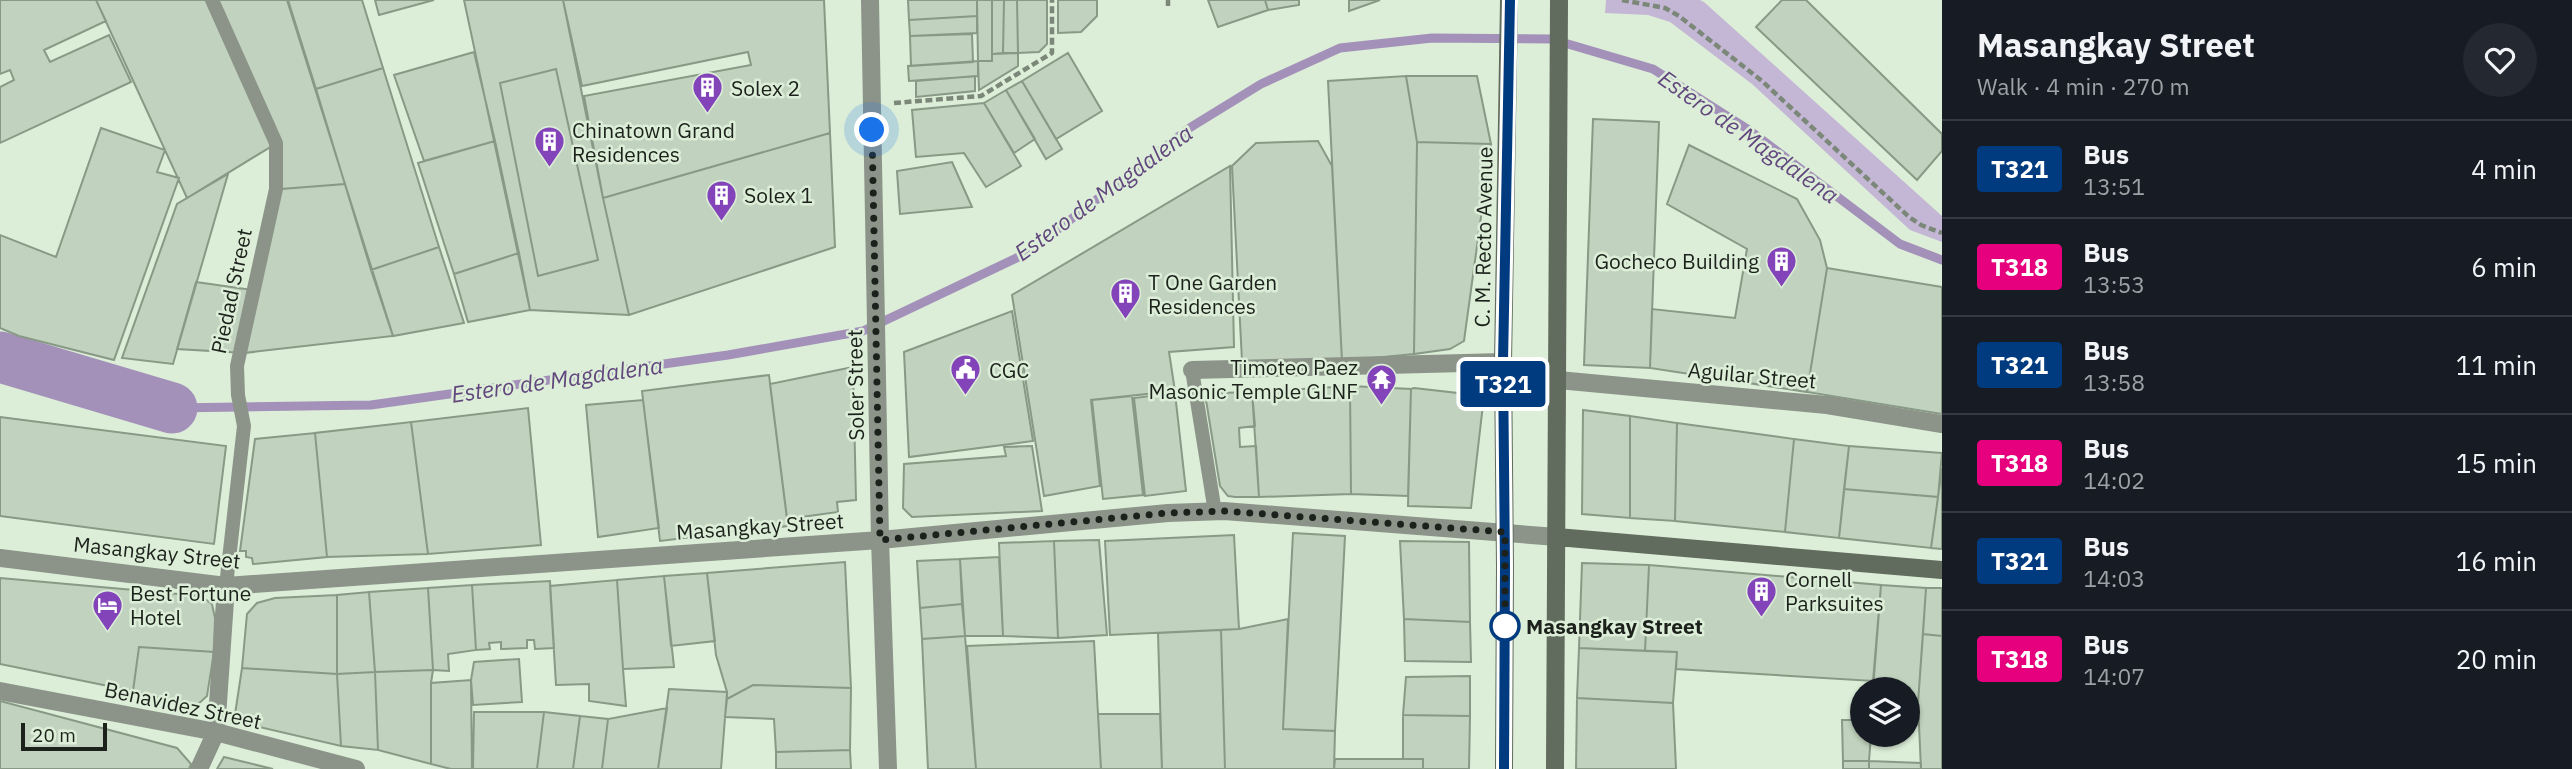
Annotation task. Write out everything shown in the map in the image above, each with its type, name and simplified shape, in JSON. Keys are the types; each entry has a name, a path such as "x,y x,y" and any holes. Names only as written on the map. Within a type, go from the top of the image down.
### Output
{"main road":[{"name":"C. M. Recto Avenue","path":"1504,769 1503,362 1510,0"},
{"path":"1555,769 1559,2"},
{"name":"Masangkay Street","path":"1557,537 1942,570"}],"street":[{"name":"Soler Street","path":"870,0 880,540 888,769"},
{"path":"1192,370 1503,362"},
{"name":"Aguilar Street","path":"1558,380 1826,405 1942,424"},
{"name":"Masangkay Street","path":"0,558 226,586 880,540 1168,513 1215,512 1557,537"},
{"name":"Piedad Street","path":"199,769 216,732 226,586"},
{"name":"Benavidez Street","path":"0,691 216,732 356,769"}],"lane":[{"name":"Piedad Street","path":"212,0 276,143 276,189 237,366 244,426 226,586"},
{"path":"1192,370 1215,512"}],"path":[{"path":"872,105 981,96 1052,53 1052,0"},
{"path":"1622,0 1665,8 1679,16 1762,81 1909,217 1942,233"}],"shaded area":[{"path":"1606,0 1704,2 1942,216 1942,242 1910,230 1752,84 1670,22 1648,15 1605,13"}],"building":[{"path":"0,0 96,0 106,21 44,50 50,62 109,35 131,82 0,143 0,87 14,80 10,70 0,74"},
{"path":"96,0 206,0 272,146 187,198"},
{"path":"216,0 287,0 345,184 281,189 280,141"},
{"path":"288,0 362,0 383,68 316,89"},
{"path":"375,0 434,0 379,15"},
{"name":"Chinatown Grand Residences","path":"464,0 563,0 629,315 530,310"},
{"name":"Solex 2","path":"563,0 824,0 830,133 603,198 584,96 751,65 748,52 582,86"},
{"path":"908,0 977,0 977,16 909,20"},
{"path":"977,0 992,0 992,61 978,61"},
{"path":"992,0 1004,0 1003,53 992,54"},
{"path":"1004,0 1017,0 1018,53 1003,53"},
{"path":"1017,0 1047,0 1047,44 1039,52 1018,53"},
{"path":"1058,0 1097,0 1097,16 1081,32 1058,33"},
{"path":"1208,0 1265,0 1268,10 1218,27"},
{"path":"1265,0 1299,0 1299,5 1268,10"},
{"path":"1349,0 1380,0 1349,11"},
{"path":"1782,0 1806,0 1942,134 1942,151 1917,180 1756,27"},
{"path":"977,16 977,33 910,36 909,20"},
{"path":"972,34 973,62 911,66 910,36"},
{"path":"474,52 495,141 424,161 394,75"},
{"path":"1018,53 1018,66 979,90 978,61 992,61 992,54"},
{"path":"1068,53 1102,111 1056,139 1022,81"},
{"path":"978,61 978,76 909,81 908,66"},
{"path":"383,68 439,247 371,270 316,89"},
{"path":"556,69 598,260 538,276 500,83"},
{"path":"975,76 975,91 916,97 916,81"},
{"path":"1406,76 1417,142 1414,354 1342,361 1328,81"},
{"path":"1406,76 1477,76 1491,144 1417,142"},
{"path":"1022,81 1062,149 1046,159 1006,90"},
{"path":"1006,90 1035,139 1014,153 984,103"},
{"path":"984,103 1021,166 986,187 964,153 916,157 912,110"},
{"path":"1593,119 1659,122 1650,368 1584,365"},
{"path":"101,128 165,150 157,172 179,178 114,360 19,336 0,328 0,235 56,257"},
{"name":"Solex 1","path":"830,133 835,247 629,315 603,198"},
{"path":"495,141 519,253 454,274 418,163"},
{"path":"1318,141 1332,166 1342,361 1242,361 1232,166 1256,143"},
{"path":"1417,142 1491,144 1464,341 1450,349 1414,354"},
{"name":"Gocheco Building","path":"1689,145 1797,199 1820,240 1827,268 1807,392 1650,368 1652,309 1735,318 1747,249 1667,204"},
{"path":"952,162 972,207 900,214 897,171"},
{"name":"T One Garden Residences","path":"1230,166 1234,347 1169,352 1175,391 1091,400 1100,486 1044,496 1012,295"},
{"path":"228,174 173,364 122,358 177,204"},
{"path":"345,184 393,336 244,353 281,189"},
{"path":"439,247 464,323 393,336 371,270"},
{"path":"519,253 530,310 468,322 454,274"},
{"path":"1827,268 1942,287 1942,414 1807,392"},
{"path":"196,282 259,291 244,353 177,349"},
{"name":"CGC","path":"1012,311 1033,441 909,457 904,352"},
{"path":"853,367 856,500 837,502 838,512 787,519 770,384"},
{"path":"769,375 788,526 660,541 642,391"},
{"path":"1350,386 1351,494 1259,497 1252,392"},
{"path":"1350,386 1411,389 1408,496 1351,494"},
{"path":"1411,389 1484,396 1471,508 1408,506"},
{"path":"1252,392 1255,426 1239,428 1240,447 1256,446 1259,497 1228,496 1220,486 1206,400 1217,393"},
{"path":"1175,393 1186,491 1145,496 1134,398"},
{"path":"1132,396 1143,495 1103,499 1092,400"},
{"path":"643,400 659,528 598,537 586,405"},
{"path":"528,408 541,545 428,554 411,422"},
{"path":"1583,410 1630,416 1630,518 1582,514"},
{"path":"1630,416 1677,423 1675,521 1630,518"},
{"path":"0,417 226,446 214,544 0,516"},
{"path":"411,422 428,554 327,557 315,433"},
{"path":"1677,423 1794,439 1785,532 1675,521"},
{"path":"315,433 327,557 253,564 252,558 246,557 246,551 240,551 255,439"},
{"path":"1794,439 1849,446 1839,538 1785,532"},
{"path":"1032,446 1042,511 912,517 903,508 904,464 1006,456 1004,447"},
{"path":"1849,446 1942,453 1938,497 1844,489"},
{"path":"1942,468 1942,549 1931,548"},
{"path":"1844,489 1938,497 1931,548 1839,538"},
{"path":"1293,533 1345,536 1335,731 1283,729"},
{"path":"1234,535 1239,629 1110,635 1105,541"},
{"path":"1099,540 1107,635 1058,638 1054,541"},
{"path":"1054,541 1058,638 1003,636 999,543"},
{"path":"1400,541 1469,542 1470,622 1404,619"},
{"path":"999,557 1003,636 965,636 960,559"},
{"path":"960,559 962,604 920,608 917,561"},
{"path":"845,562 851,688 753,685 727,699 716,655 707,573"},
{"path":"1582,563 1649,565 1645,651 1579,648"},
{"name":"Cornell Parksuites","path":"1649,565 1881,585 1873,677 1850,677 1850,680 1676,669 1677,652 1645,651"},
{"path":"707,573 715,641 671,646 664,576"},
{"path":"664,576 674,667 623,669 617,580"},
{"name":"Best Fortune Hotel","path":"0,578 201,596 212,604 215,618 214,652 139,647 133,691 0,664"},
{"path":"617,580 626,706 589,701 589,684 556,685 550,586"},
{"path":"550,581 554,648 535,649 534,640 527,640 527,648 501,649 501,642 489,643 490,649 476,650 472,585"},
{"path":"472,585 476,650 448,654 449,671 433,670 428,588"},
{"path":"1881,585 1926,588 1920,677 1874,677"},
{"path":"428,588 433,670 375,672 369,592"},
{"path":"1926,588 1942,588 1942,636 1923,634"},
{"path":"369,592 375,672 337,674 337,595"},
{"path":"337,595 337,674 242,668 247,614 257,603 275,598"},
{"path":"962,604 965,636 922,639 920,608"},
{"path":"1288,619 1283,729 1335,731 1334,769 1225,769 1221,630"},
{"path":"1404,619 1470,622 1471,662 1405,661"},
{"path":"1221,630 1225,769 1162,769 1158,633"},
{"path":"1923,634 1942,636 1942,769 1921,769 1920,677"},
{"path":"965,636 976,769 928,769 922,639"},
{"path":"1094,641 1101,769 976,769 967,646"},
{"path":"139,647 214,652 207,696 195,707 133,691"},
{"path":"1579,648 1677,652 1673,703 1577,698"},
{"path":"519,659 522,702 473,705 471,680 474,662"},
{"path":"242,668 337,674 341,746 234,721"},
{"path":"433,670 431,764 378,750 375,672"},
{"path":"375,672 378,750 341,746 337,674"},
{"path":"1470,676 1470,716 1403,715 1406,677"},
{"path":"471,680 472,769 451,769 431,764 431,683"},
{"path":"753,685 851,688 850,750 776,752 774,719 725,717 727,699"},
{"path":"669,689 727,692 721,769 658,769"},
{"path":"1577,698 1673,703 1676,769 1576,769"},
{"path":"0,701 177,748 191,764 189,769 0,769"},
{"path":"667,708 658,769 602,769 608,719"},
{"path":"474,712 544,712 537,769 473,769"},
{"path":"544,712 580,716 573,769 537,769"},
{"path":"1098,714 1160,714 1162,769 1101,769"},
{"path":"1403,715 1470,716 1469,769 1423,769 1423,759 1403,759"},
{"path":"580,716 608,719 602,769 573,769"},
{"path":"1842,720 1850,720 1850,747 1870,747 1869,761 1843,761"},
{"path":"850,750 851,769 776,769 776,752"},
{"path":"224,757 273,769 217,769"},
{"path":"1335,759 1423,759 1423,769 1334,769"},
{"path":"1843,761 1869,761 1869,769 1843,769"},
{"path":"1869,761 1921,763 1921,769 1869,769"}],"waterway":[{"name":"Estero de Magdalena","path":"172,408 371,405 728,355 863,331 1027,253 1191,127 1261,84 1340,48 1432,38 1551,39 1653,69 1749,130 1900,244 1942,260"},
{"name":"Estero de Magdalena","path":"0,357 172,408"}],"bus line":[{"name":"T321","path":"1504,769 1506,669 1503,362 1510,0"}],"place":[{"name":"Solex 2","path":"708,115"},
{"name":"Chinatown Grand Residences","path":"549,169"},
{"name":"Solex 1","path":"721,222"},
{"name":"Gocheco Building","path":"1782,288"},
{"name":"T One Garden Residences","path":"1125,321"},
{"name":"CGC","path":"966,397"},
{"name":"Timoteo Paez Masonic Temple GLNF","path":"1381,406"},
{"name":"Cornell Parksuites","path":"1762,618"},
{"name":"Masangkay Street","path":"1505,626"},
{"name":"Best Fortune Hotel","path":"107,632"}],"route":[{"path":"872,130 880,540 1168,513 1224,511 1505,532 1505,626"}]}
